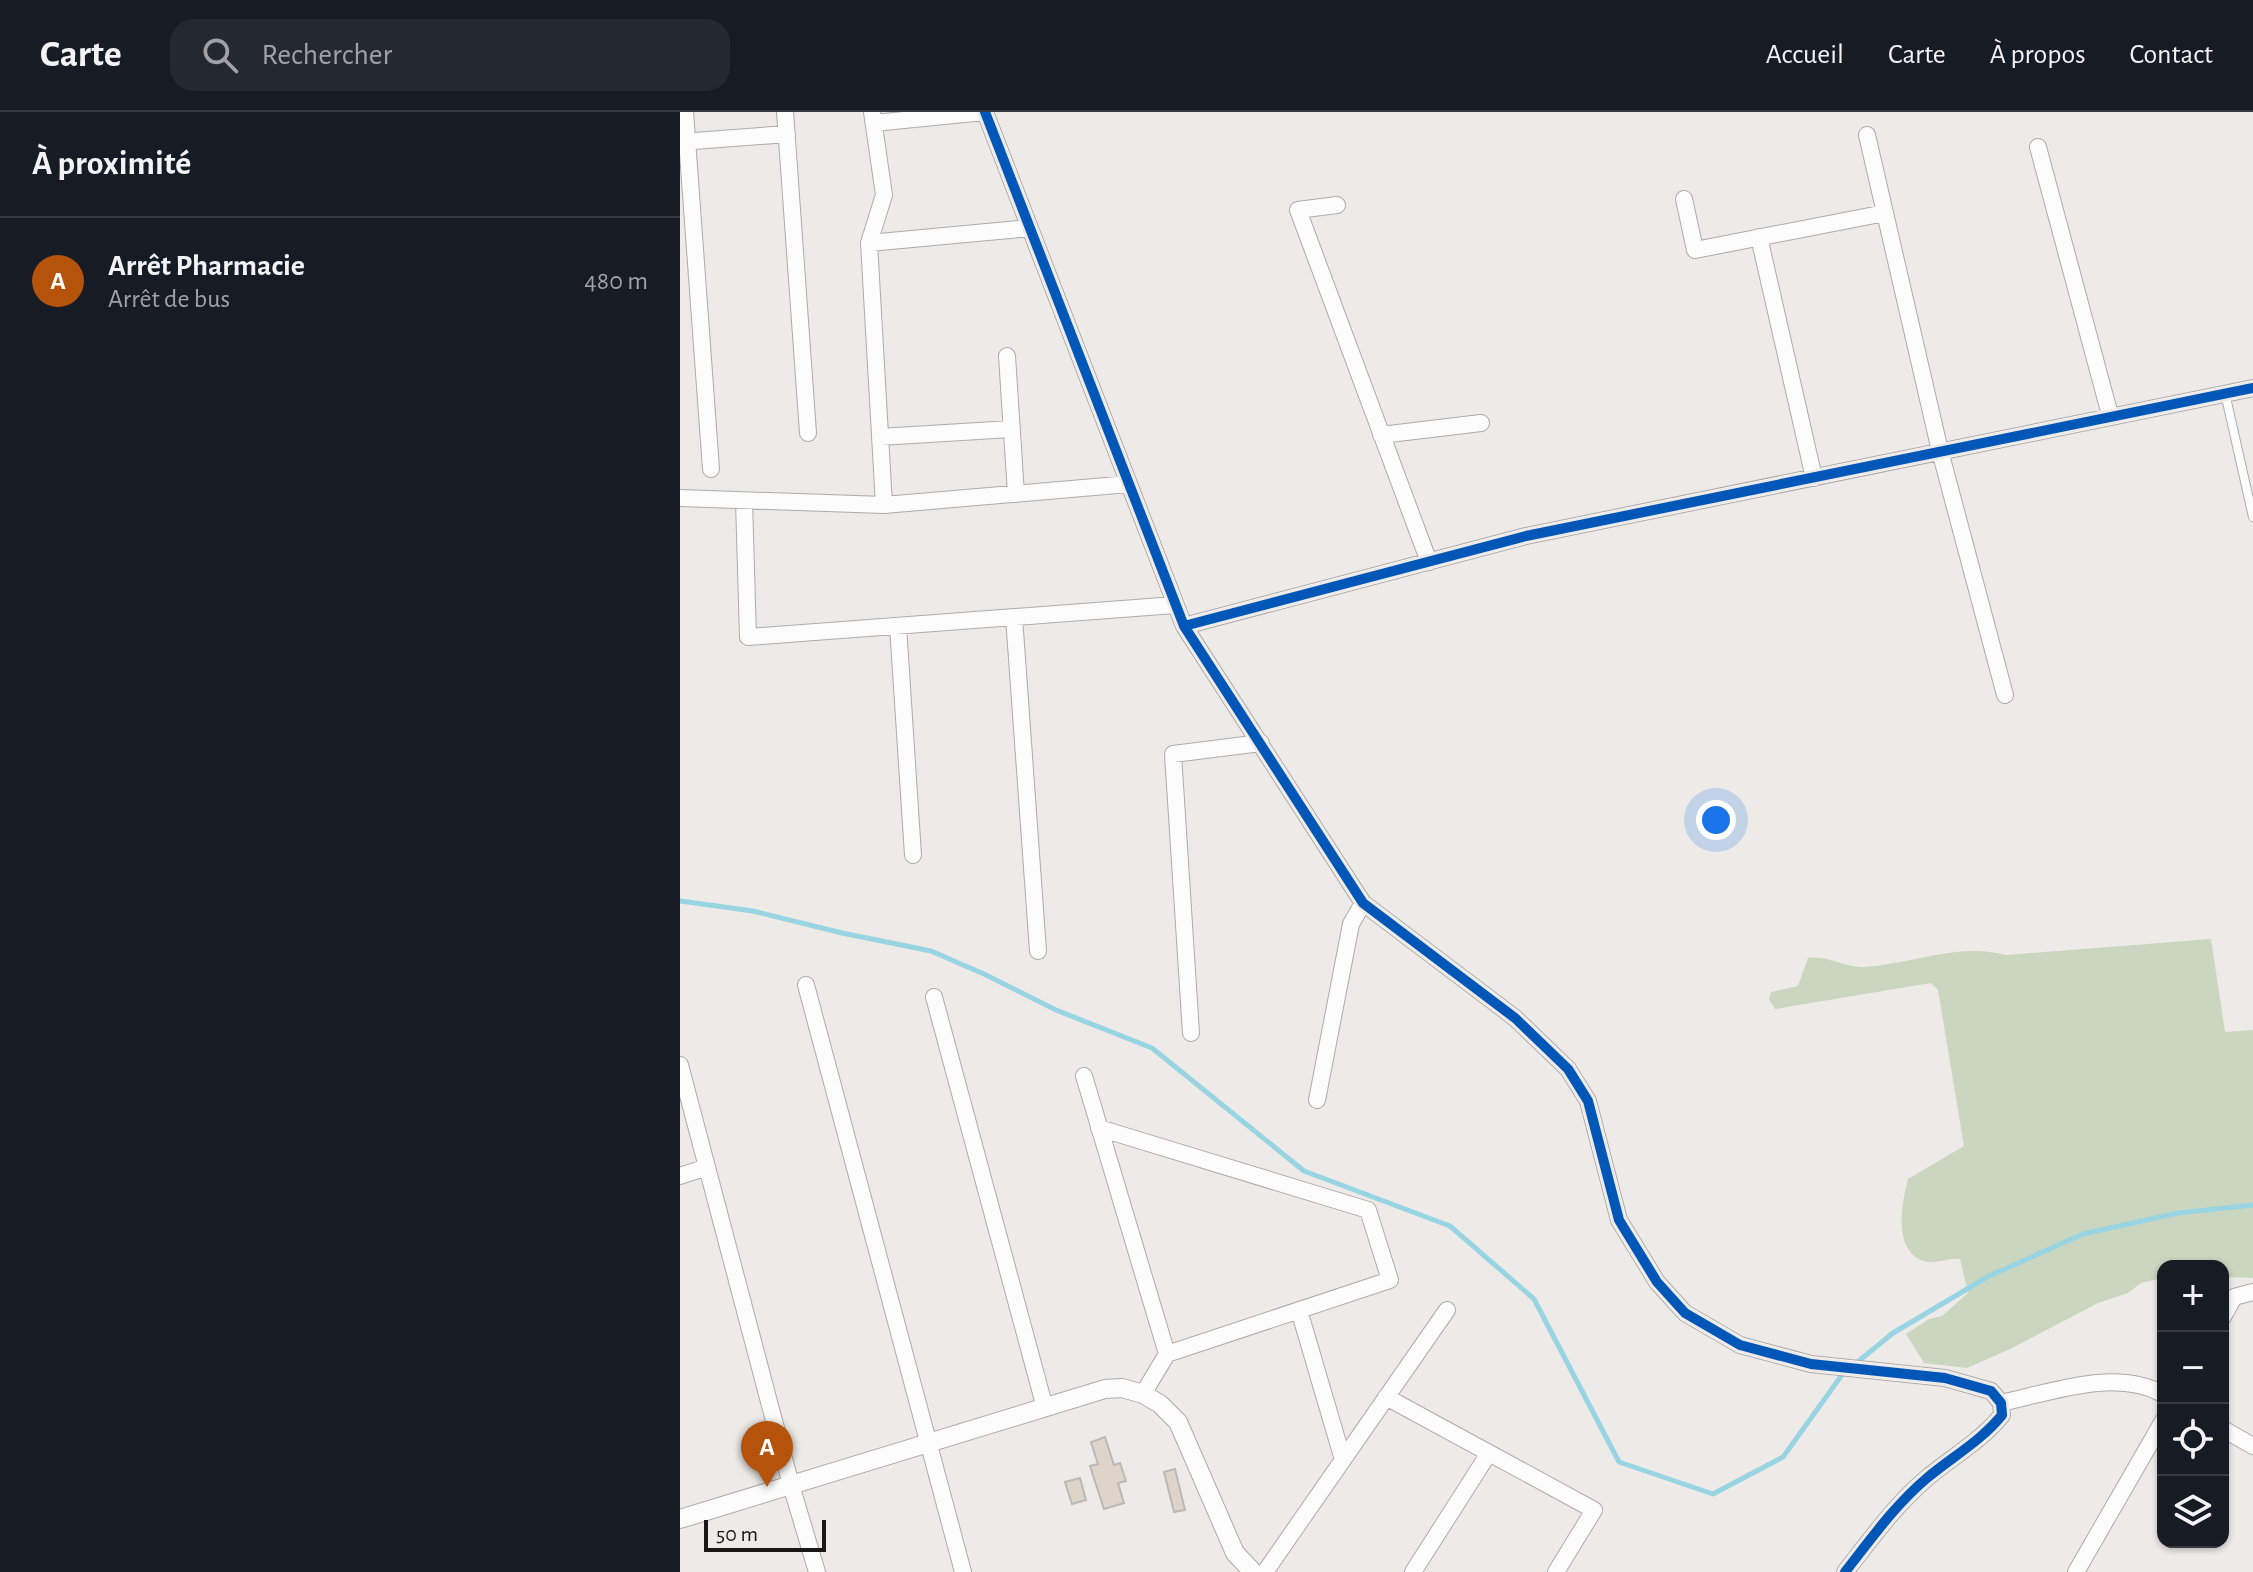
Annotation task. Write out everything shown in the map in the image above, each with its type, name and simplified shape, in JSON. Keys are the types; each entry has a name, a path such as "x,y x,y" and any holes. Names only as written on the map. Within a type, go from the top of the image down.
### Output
{"street":[{"path":"685,112 684,141 711,469"},
{"path":"785,112 808,433"},
{"path":"884,505 869,243 884,195 873,117 984,112 1184,626 1363,903 1515,1018 1568,1069 1588,1101 1619,1220 1657,1282 1685,1313 1740,1345 1811,1364 1945,1378 1991,1391 2001,1403 2002,1415 1989,1431 1927,1478 1897,1506 1845,1572"},
{"path":"684,141 787,134"},
{"path":"1867,135 1940,451 2005,695"},
{"path":"2038,147 2110,415"},
{"path":"1684,199 1695,250 1885,213"},
{"path":"1337,205 1298,210 1429,562"},
{"path":"869,243 1030,228"},
{"path":"1759,237 1814,478"},
{"path":"1007,356 1016,494"},
{"path":"1184,626 1526,536 2253,388"},
{"path":"1381,435 1481,423"},
{"path":"880,437 1011,429"},
{"path":"680,498 884,505 1129,484"},
{"path":"744,501 748,637 1175,605"},
{"path":"1014,617 1038,951"},
{"path":"898,626 913,855"},
{"path":"1191,1033 1173,754 1261,743"},
{"path":"1317,1100 1351,924 1363,903"},
{"path":"806,985 963,1572"},
{"path":"934,997 1045,1408"},
{"path":"680,1065 791,1485 817,1572"},
{"path":"1084,1076 1167,1354"},
{"path":"1099,1128 1368,1210 1390,1280 1167,1354 1143,1394"},
{"path":"680,1176 707,1167"},
{"path":"2229,1306 2234,1297 2253,1292"},
{"path":"1299,1310 1343,1460"},
{"path":"1265,1572 1447,1310"},
{"path":"2001,1403 2097,1383 2146,1385 2157,1391"},
{"path":"680,1519 1105,1389 1122,1388 1143,1394 1160,1404 1178,1422 1235,1553 1253,1572"},
{"path":"1386,1397 1594,1510 1556,1572"},
{"path":"2076,1572 2157,1431"},
{"path":"2229,1432 2253,1446"},
{"path":"1413,1572 1489,1453"}],"lane":[{"path":"2225,393 2253,517"}],"green space":[{"path":"2211,939 2225,1032 2253,1030 2253,1278 2229,1277 2229,1260 2157,1260 2157,1279 2141,1283 2128,1293 2098,1303 2010,1349 1967,1368 1924,1363 1906,1334 1929,1319 1942,1316 1968,1293 1960,1259 1928,1262 1916,1257 1908,1249 1902,1226 1908,1179 1964,1146 1938,990 1931,983 1775,1009 1769,999 1771,992 1798,986 1808,958 1864,967 1953,952 2006,955"}],"building":[{"path":"1105,1437 1114,1465 1120,1463 1126,1481 1118,1483 1124,1503 1104,1509 1090,1466 1098,1464 1091,1442"},
{"path":"1175,1469 1185,1510 1174,1512 1164,1472"},
{"path":"1080,1478 1086,1500 1072,1504 1065,1482"}],"waterway":[{"path":"680,901 753,911 931,951 1056,1010 1152,1048 1304,1171 1450,1226 1534,1299 1619,1462 1713,1494 1783,1457 1844,1372"},
{"path":"1855,1364 1893,1333 1989,1276 2083,1234 2178,1213 2253,1205"}],"cycle path":[{"path":"985,112 1184,626 1363,903 1515,1018 1568,1069 1588,1101 1619,1220 1657,1282 1685,1313 1740,1345 1811,1364 1945,1378 1991,1391 2001,1403 2002,1415 1994,1424 1915,1488 1845,1572"},
{"path":"1184,626 1526,536 2253,388"}],"place":[{"name":"Arrêt Pharmacie","path":"767,1487"}]}
